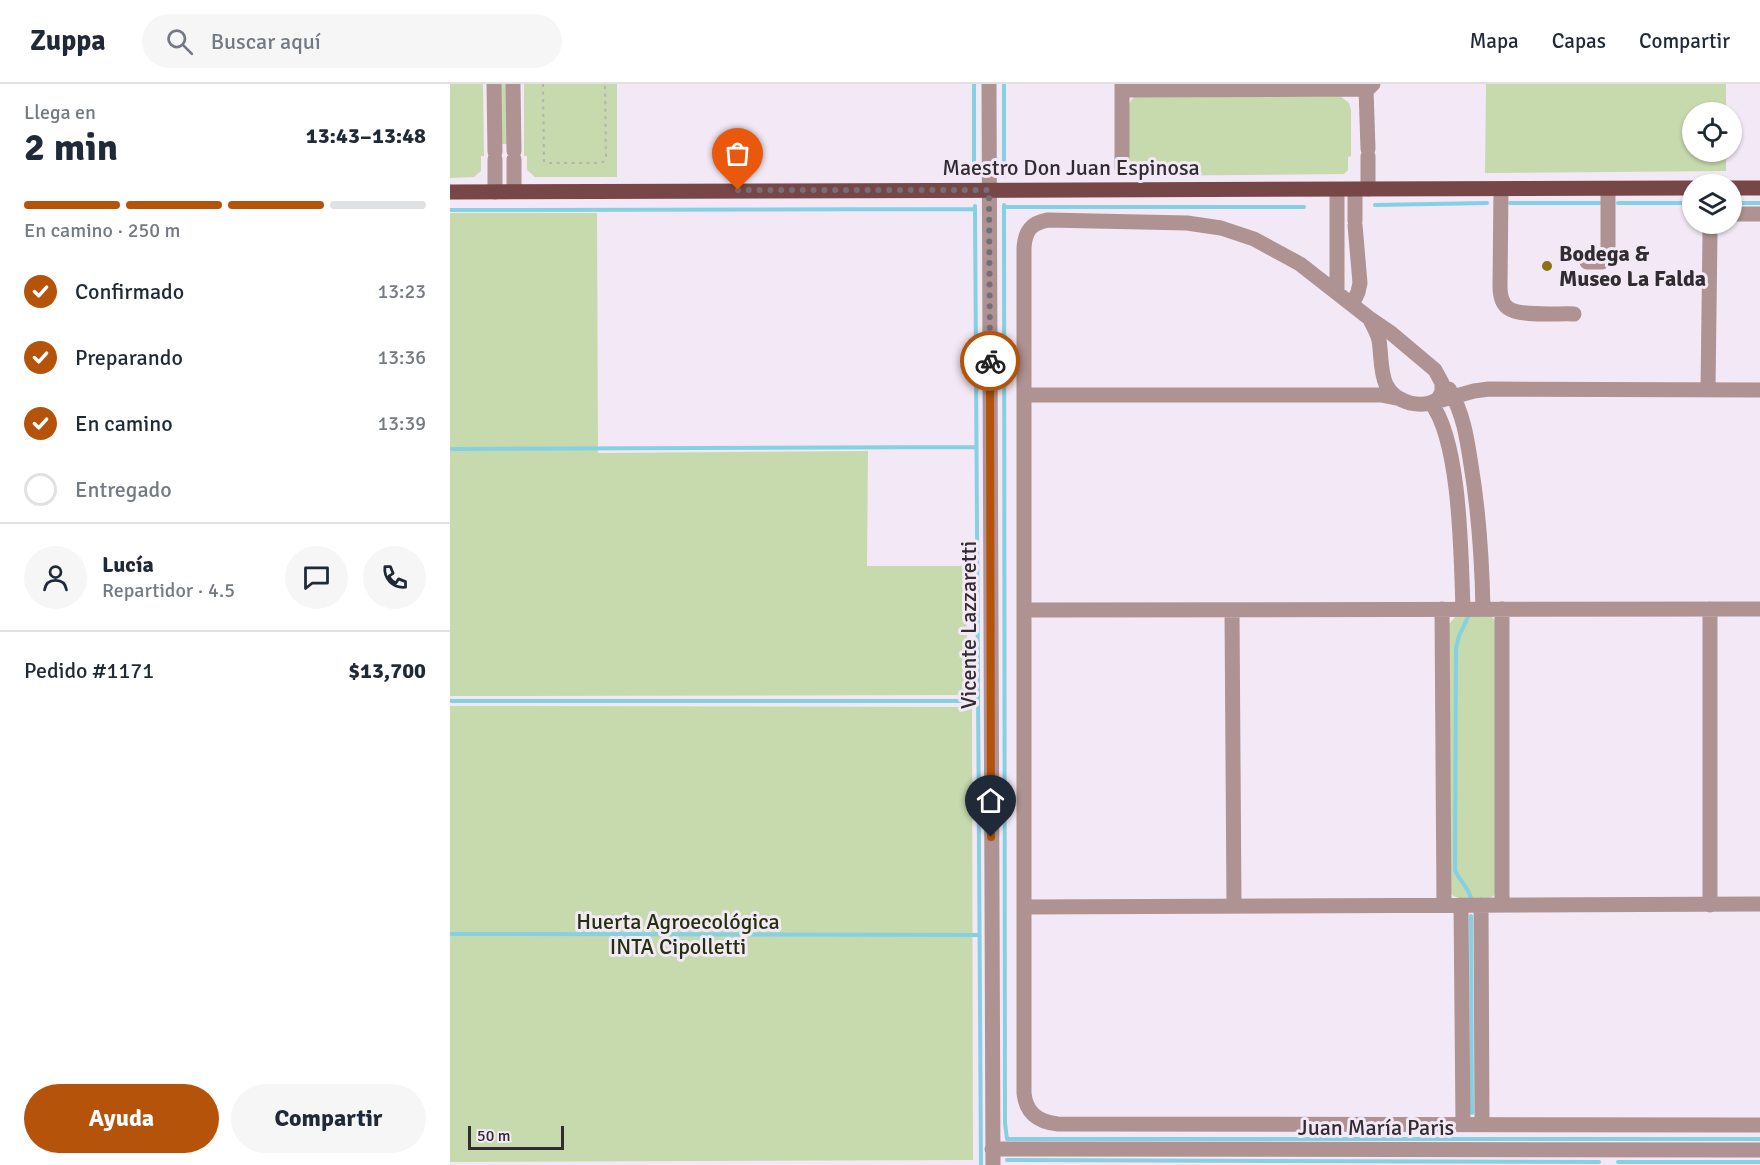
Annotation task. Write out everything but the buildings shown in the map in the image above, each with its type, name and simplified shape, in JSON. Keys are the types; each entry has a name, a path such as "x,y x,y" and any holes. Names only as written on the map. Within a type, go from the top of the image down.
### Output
{"main road":[{"name":"Maestro Don Juan Espinosa","path":"450,192 1682,188"},
{"path":"1742,188 1760,188"}],"street":[{"path":"494,84 495,192"},
{"path":"513,84 514,191"},
{"name":"Vicente Lazzaretti","path":"989,84 993,1165"},
{"path":"1122,168 1122,87 1370,86 1368,153 1355,223 1360,283 1352,305"},
{"path":"1501,189 1500,286 1504,304 1517,312 1574,314"},
{"path":"1587,262 1602,262 1608,254 1608,189"},
{"path":"1332,190 1332,289"},
{"path":"1742,214 1760,214"},
{"path":"1483,609 1482,555 1466,433 1453,397 1438,374 1392,333 1369,318 1300,264 1244,234 1221,228 1164,222 1048,220 1035,223 1028,229 1024,243 1024,1093 1029,1110 1038,1119 1051,1123 1070,1124 1760,1125"},
{"path":"1708,390 1710,234"},
{"path":"1369,318 1379,340 1383,379 1388,387 1403,400"},
{"path":"1344,395 1368,386 1374,379 1380,363"},
{"path":"1438,374 1455,382 1495,389"},
{"path":"1431,403 1440,396 1442,388 1438,374"},
{"path":"1024,395 1381,395 1417,404 1431,403 1474,391 1495,389 1760,390"},
{"path":"1431,403 1443,425 1453,475 1461,550 1462,609"},
{"path":"1442,609 1444,906"},
{"path":"1502,609 1502,905"},
{"path":"1710,609 1710,905"},
{"path":"1024,610 1760,609"},
{"path":"1232,610 1234,906"},
{"path":"1024,907 1760,904"},
{"path":"1461,906 1463,1124"},
{"path":"1480,906 1482,1124"},
{"name":"Juan María Paris","path":"993,1149 1608,1157 1760,1150"}],"path":[{"path":"543,84 543,159 547,163 601,163 606,159 605,84"}],"green space":[{"path":"450,84 483,84 484,156 481,156 481,171 474,177 450,178"},
{"path":"498,84 509,84 510,144 499,144"},
{"path":"524,84 617,84 617,177 535,177 527,170 527,156 524,156"},
{"path":"1486,84 1726,84 1726,102 1682,102 1682,162 1726,162 1726,171 1485,173"},
{"path":"1340,96 1349,103 1351,110 1351,156 1348,157 1348,170 1344,174 1126,176 1125,121 1130,102 1135,97"},
{"path":"450,213 597,213 598,453 868,451 867,566 967,566 967,695 450,696"},
{"path":"1456,616 1491,616 1496,621 1496,894 1480,900 1467,900 1451,894 1449,624"},
{"name":"Huerta Agroecológica INTA Cipolletti","path":"450,706 972,707 973,1160 450,1162"}],"waterway":[{"path":"974,84 974,174"},
{"path":"1004,84 1004,176"},
{"path":"1375,205 1487,203"},
{"path":"1510,203 1600,203"},
{"path":"1618,203 1682,203"},
{"path":"1742,203 1760,203"},
{"path":"1004,205 1005,1123 1007,1139 1760,1139"},
{"path":"975,206 981,1165"},
{"path":"1004,207 1304,207"},
{"path":"450,210 975,209"},
{"path":"450,449 976,447"},
{"path":"1469,615 1456,648 1455,870 1471,899"},
{"path":"450,701 978,701"},
{"path":"1471,916 1472,1113"},
{"path":"450,934 979,935"},
{"path":"1007,1160 1599,1162"},
{"path":"1618,1162 1760,1162"}],"way so far":[{"path":"738,190 989,190 990,361"}],"place":[{"name":"Bodega & Museo La Falda","path":"1547,266"}],"route":[{"path":"990,361 991,837"}]}
